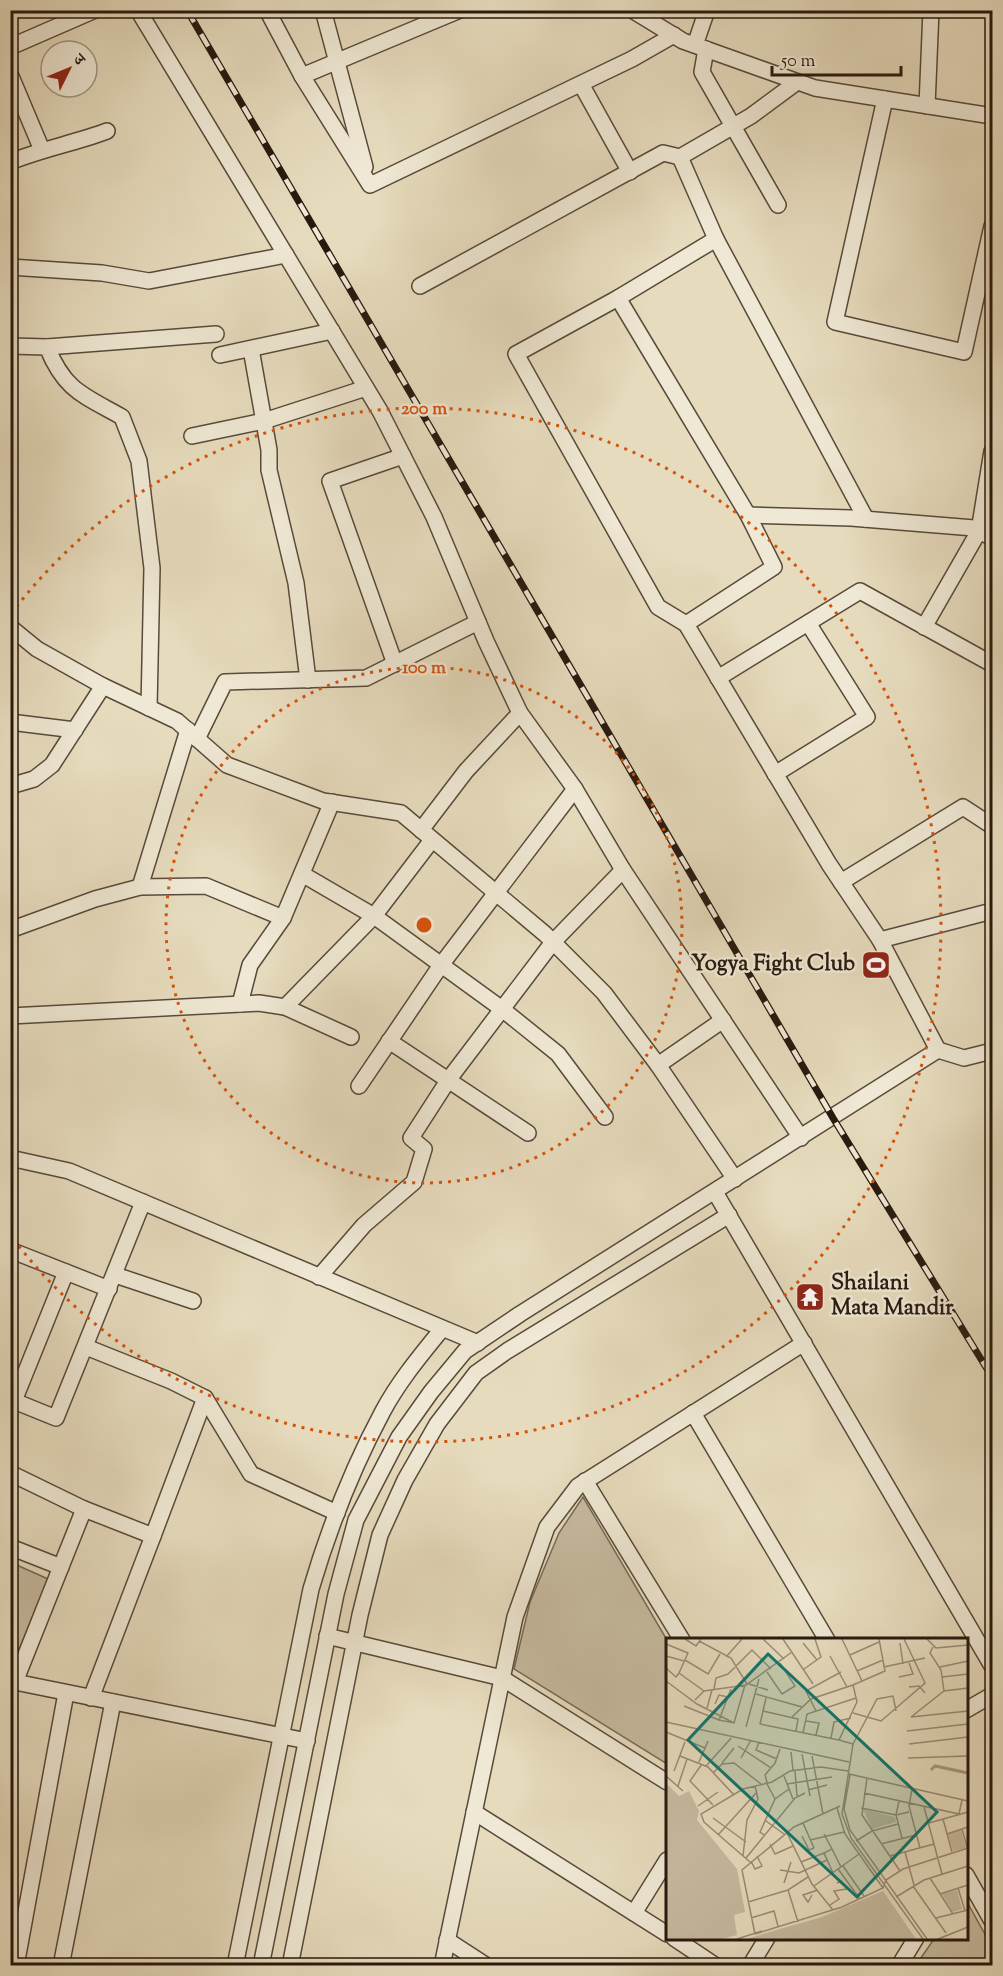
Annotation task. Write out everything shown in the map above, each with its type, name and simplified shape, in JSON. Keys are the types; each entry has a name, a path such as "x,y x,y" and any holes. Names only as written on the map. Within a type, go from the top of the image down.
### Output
{"street":[{"path":"10,47 95,10"},
{"path":"138,10 366,388 403,456 434,517 478,622 520,713 575,789 623,870 801,1138"},
{"path":"267,10 302,76 370,185"},
{"path":"323,10 370,185"},
{"path":"302,76 460,10"},
{"path":"632,10 674,35 700,47 815,88 993,116"},
{"path":"707,10 700,47 702,72 731,127 778,205"},
{"path":"927,106 931,10"},
{"path":"370,185 632,59 674,35"},
{"path":"10,74 42,150"},
{"path":"420,286 663,153 680,157 751,116 797,82"},
{"path":"581,84 630,172"},
{"path":"885,99 835,322 964,352 993,226"},
{"path":"10,162 42,150 62,148 107,131"},
{"path":"680,157 716,239 866,519"},
{"path":"716,239 618,298 516,354 658,607 686,624 841,882 880,940 938,1050 964,1058 993,1051"},
{"path":"10,267 102,273 149,281 286,255"},
{"path":"618,298 748,515 774,567 686,624"},
{"path":"220,355 332,331"},
{"path":"10,346 47,347 216,334"},
{"path":"47,347 57,370 74,390 122,417 139,461 152,568 149,708"},
{"path":"251,349 264,421 269,470 296,584 308,680"},
{"path":"192,436 264,421 366,388"},
{"path":"924,627 986,534 993,451"},
{"path":"394,664 330,481 403,456"},
{"path":"748,515 866,519 974,528 986,534"},
{"path":"718,678 860,591 993,664"},
{"path":"140,887 193,734 225,682 366,678 478,622"},
{"path":"775,774 867,717 808,623"},
{"path":"10,627 37,649 104,686 177,721 227,765 332,802 400,813 553,942 604,993 658,1065 735,1179"},
{"path":"10,786 34,779 52,765 104,686"},
{"path":"285,1007 374,916 466,771 520,713"},
{"path":"10,722 75,730"},
{"path":"359,1086 441,965 575,789"},
{"path":"240,1004 250,965 283,918 332,802"},
{"path":"841,882 963,807 993,826"},
{"path":"319,1277 364,1225 414,1182 424,1149 411,1138 449,1079 553,942 623,870"},
{"path":"302,874 374,916 502,1009 558,1054 605,1117"},
{"path":"10,930 95,899 140,887 206,886 283,918"},
{"path":"880,940 993,911"},
{"path":"10,1016 259,1003 285,1007 351,1037"},
{"path":"658,1065 723,1020"},
{"path":"389,1041 528,1133"},
{"path":"261,1965 327,1636 356,1520 406,1428 430,1392 465,1352 478,1343 938,1050"},
{"path":"10,1158 69,1171 478,1343"},
{"path":"715,1192 993,1666"},
{"path":"66,1272 14,1401 56,1418 143,1203"},
{"path":"290,1965 354,1644 381,1535 405,1480 437,1424 476,1373 507,1351 729,1215"},
{"path":"10,1250 66,1272 193,1300"},
{"path":"235,1965 311,1589 327,1535 384,1410 412,1366 442,1329"},
{"path":"442,1965 515,1617 547,1527 578,1486 804,1343"},
{"path":"86,1347 171,1381 205,1398 251,1474 337,1513"},
{"path":"91,1698 205,1398"},
{"path":"693,1413 826,1638"},
{"path":"10,1473 84,1509 153,1536"},
{"path":"585,1481 681,1638"},
{"path":"84,1509 13,1682 307,1741"},
{"path":"10,1547 61,1567"},
{"path":"327,1636 502,1678 666,1781"},
{"path":"16,1965 66,1692"},
{"path":"967,1709 993,1695"},
{"path":"61,1965 113,1702"},
{"path":"474,1812 666,1933"},
{"path":"634,1913 666,1862"},
{"path":"967,1877 993,1921"},
{"path":"447,1940 487,1965"},
{"path":"677,1940 716,1965"},
{"path":"750,1965 766,1940"},
{"path":"900,1965 915,1940"}],"shaded area":[{"path":"583,1497 666,1638 666,1763 514,1669 530,1602 559,1533"},
{"path":"10,1562 48,1579 11,1669 10,1669"},
{"path":"967,1902 992,1947 992,1965 916,1965 933,1940 967,1940"}],"railway":[{"path":"187,10 833,1118 992,1377"}],"place":[{"name":"Yogya Fight Club","path":"876,965"},
{"name":"Shailani Mata Mandir","path":"810,1297"}]}
